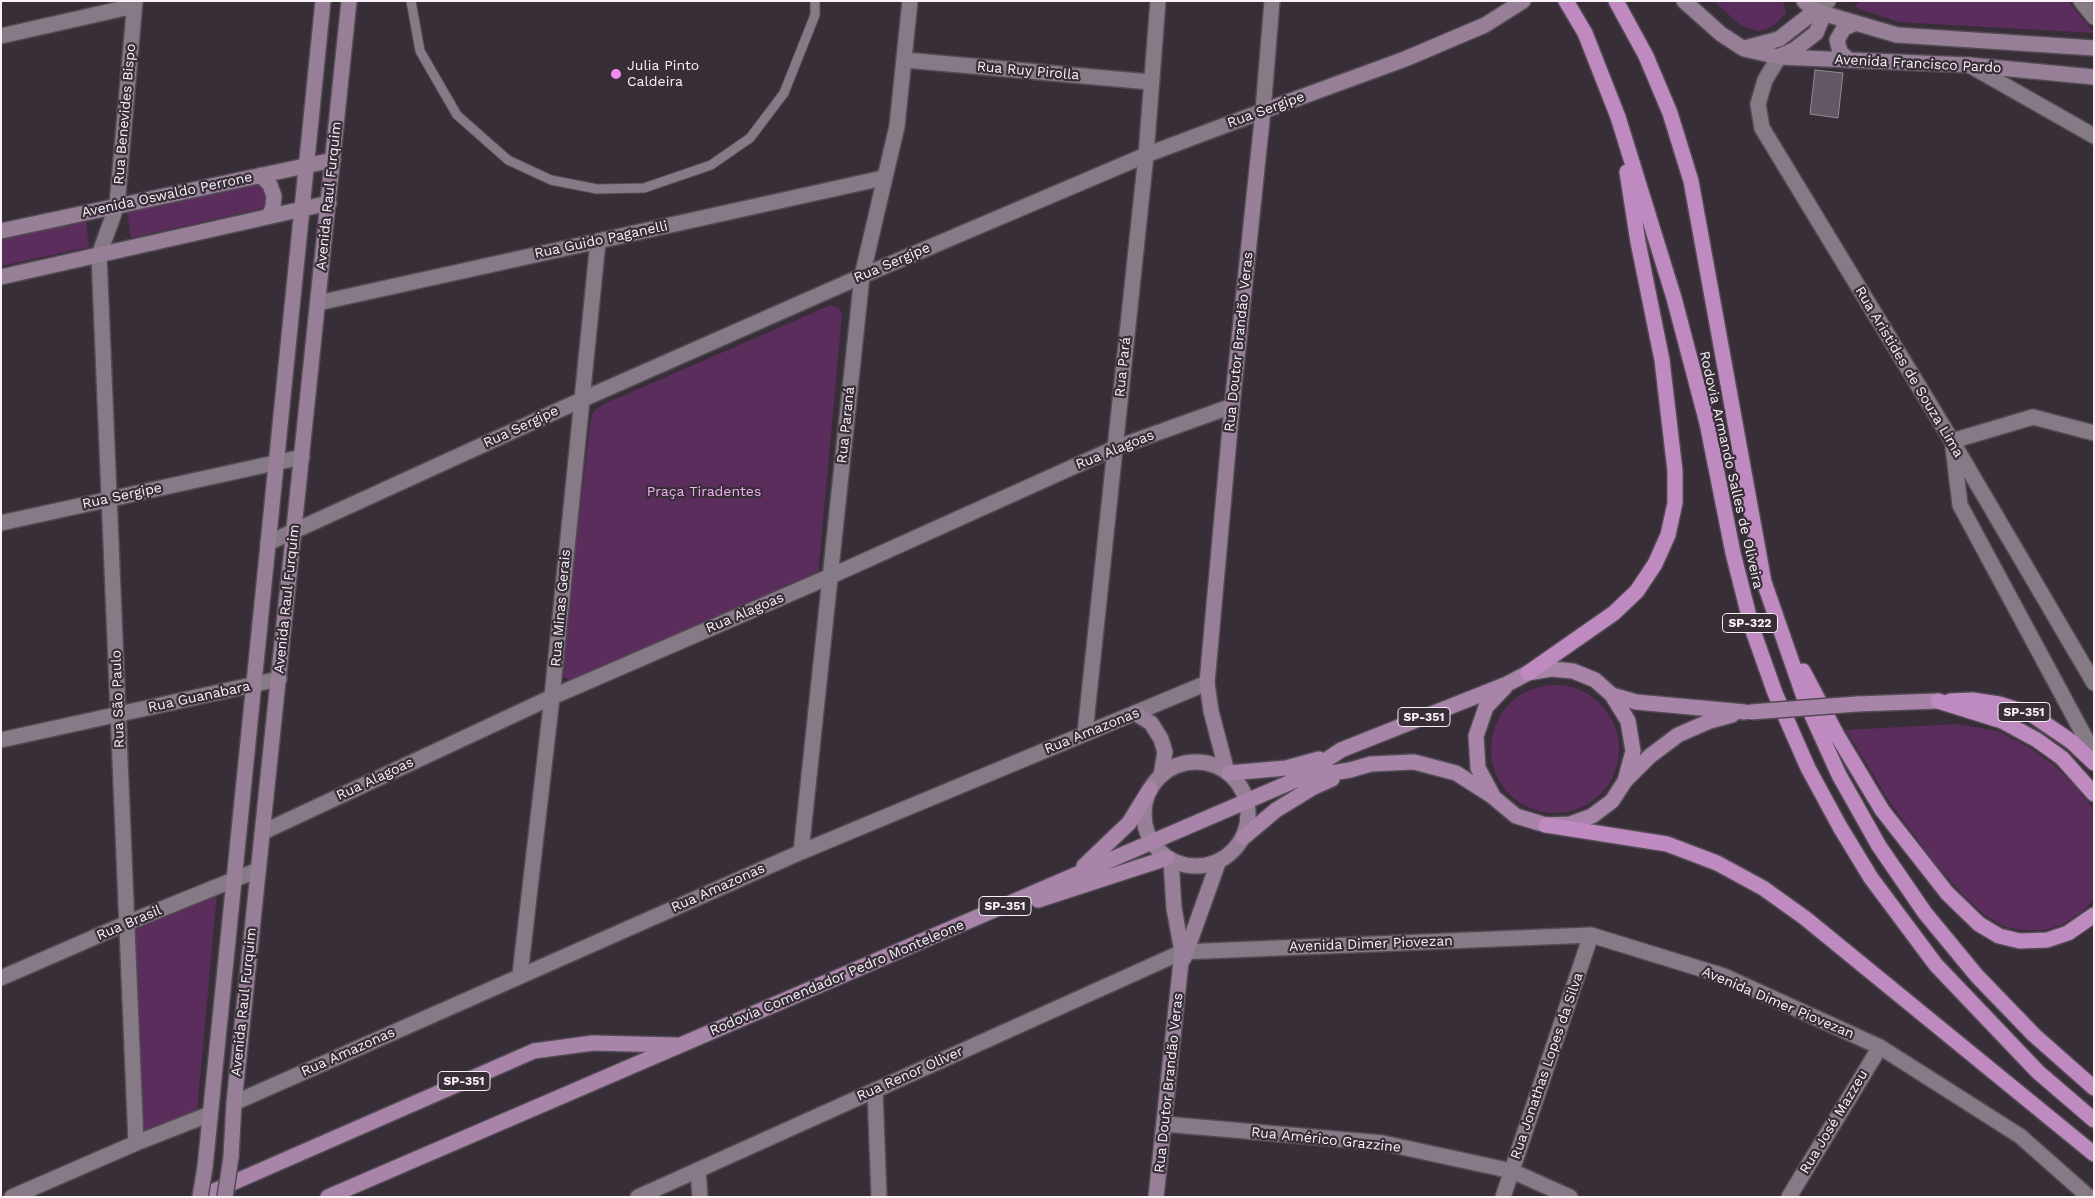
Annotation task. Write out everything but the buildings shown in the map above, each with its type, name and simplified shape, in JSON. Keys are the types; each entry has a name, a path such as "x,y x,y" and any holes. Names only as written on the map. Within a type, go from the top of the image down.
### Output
{"highway":[{"name":"Rodovia Armando Salles de Oliveira","path":"1566,1 1584,33 1618,117 1674,298 1707,423 1733,553 1752,628 1775,693 1808,768 1840,827 1871,878 1936,965 2038,1072 2094,1120"},
{"name":"Rodovia Armando Salles de Oliveira","path":"1617,4 1646,56 1670,113 1691,181 1764,582 1806,700 1832,758 1879,846 1926,913 1977,976 2034,1035 2094,1088"},
{"path":"1528,673 1614,613 1637,591 1655,564 1668,535 1675,504 1676,471 1662,360 1638,242 1618,117"},
{"path":"1778,623 1837,735 1882,810 1927,870 1957,905 1979,924 1999,936 2020,941 2047,940 2068,933 2094,915"},
{"name":"SP-351","path":"1938,702 1972,700 1999,704 2031,714 2072,742 2094,763"},
{"path":"1938,702 2002,721 2037,740 2062,758 2094,794"},
{"path":"1546,825 1667,844 1717,863 1763,888 1812,924 2094,1154"}],"main road":[{"name":"Avenida Raul Furquim","path":"200,1197 205,1167 323,1"},
{"name":"Avenida Raul Furquim","path":"225,1197 231,1157 234,1103 349,1"},
{"name":"Rua Sergipe","path":"1263,111 1406,59 1485,25 1523,1"},
{"path":"1684,1 1721,34 1744,49 1779,39 1818,7"},
{"path":"1779,57 1794,50 1816,33 1818,7"},
{"name":"Avenida Francisco Pardo","path":"1818,7 1856,23 1896,35 2094,48"},
{"path":"1849,60 1840,52 1837,40 1844,28 1856,23"},
{"name":"Avenida Francisco Pardo","path":"1744,49 1779,57 1969,65 2094,77"},
{"name":"Rua Doutor Brandão Veras","path":"1228,772 1210,712 1207,683 1232,406 1263,111"},
{"name":"Avenida Oswaldo Perrone","path":"1,231 333,160"},
{"path":"261,175 270,185 274,196 273,207 269,216"},
{"path":"1,277 329,203"},
{"name":"Rodovia Comendador Pedro Monteleone","path":"328,1197 679,1045 968,923 1298,779 1342,750 1507,684 1528,673 1551,669 1573,671 1595,680 1612,695 1636,702 1748,712 1857,704 1938,702"},
{"name":"SP-351","path":"1492,796 1478,768 1476,736 1486,707 1507,684"},
{"name":"SP-351","path":"1612,695 1628,721 1633,752 1626,781"},
{"name":"SP-351","path":"1546,825 1570,824 1592,816 1612,801 1626,781 1650,756 1678,735 1710,721 1748,712"},
{"path":"1136,713 1151,723 1161,739 1165,752 1161,775"},
{"path":"1228,772 1286,768 1314,761 1342,750"},
{"path":"1060,882 1085,865 1115,839 1129,823 1161,775 1176,766 1193,762 1211,764 1228,772 1240,785 1247,801 1249,813 1244,837"},
{"name":"Rodovia Comendador Pedro Monteleone","path":"1298,779 1350,770 1371,764 1392,762 1428,765 1456,773 1492,796 1516,816 1546,825"},
{"path":"1150,789 1144,806 1145,825 1152,842 1169,859 1183,865 1201,867 1218,863 1233,852 1244,837 1284,805 1312,788 1350,770"},
{"path":"968,923 1169,859"},
{"path":"1169,859 1174,908 1184,952"},
{"name":"Rua Doutor Brandão Veras","path":"1156,1197 1184,952 1218,863"},
{"name":"Rodovia Comendador Pedro Monteleone","path":"200,1197 534,1051 593,1043 679,1045"}],"street":[{"name":"Rua Paraná","path":"801,852 862,276 883,178 897,126 910,1"},
{"name":"Rua Pará","path":"1085,733 1146,155 1150,82 1158,1"},
{"name":"Rua Doutor Brandão Veras","path":"1263,111 1272,1"},
{"path":"2081,1 2094,17"},
{"path":"1,36 134,4"},
{"name":"Rua Benevides Bispo","path":"99,255 117,205 134,4"},
{"name":"Rua Aristides de Souza Lima","path":"1779,57 1765,80 1758,104 1762,128 1952,441 2094,683"},
{"name":"Rua Ruy Pirolla","path":"905,60 1150,82"},
{"path":"1969,65 2094,136"},
{"name":"Rua Sergipe","path":"268,544 581,400 862,276 1146,155 1263,111"},
{"name":"Rua Guido Paganelli","path":"318,303 883,178"},
{"name":"Rua Minas Gerais","path":"520,975 552,696 598,240"},
{"name":"Rua São Paulo","path":"99,255 136,1143"},
{"name":"Rua Alagoas","path":"263,832 552,696 830,576 1115,448 1232,406"},
{"path":"2094,433 2033,417 1952,441 1960,505 2094,754"},
{"name":"Rua Sergipe","path":"1,523 302,457"},
{"name":"Rua Guanabara","path":"1,740 279,680"},
{"name":"Rua Amazonas","path":"234,1103 801,852 1207,683"},
{"name":"Rua Brasil","path":"1,978 127,923 258,870"},
{"name":"Avenida Dimer Piovezan","path":"1184,952 1591,935 1724,976 1880,1047 2020,1136 2089,1197"},
{"name":"Rua Jonathas Lopes da Silva","path":"1503,1197 1591,935"},
{"name":"Rua Renor Oliver","path":"638,1197 1184,952"},
{"name":"Rua José Mazzeu","path":"1789,1197 1880,1047"},
{"path":"875,1090 879,1197"},
{"path":"12,1197 136,1143 210,1114"},
{"name":"Rua Américo Grazzine","path":"1164,1124 1383,1144 1512,1171 1570,1197"},
{"path":"698,1170 700,1197"}],"lane":[{"path":"410,1 420,51 457,115 508,160 551,180 597,189 644,188 711,166 750,138 784,93 815,15 815,1"}],"green space":[{"path":"1714,1 1783,1 1786,13 1775,24 1767,29 1758,31 1741,26"},
{"path":"1861,1 2068,1 2094,33 1899,22 1854,7"},
{"path":"277,178 282,204 131,238 127,211"},
{"path":"86,221 89,247 1,266 1,239"},
{"name":"Praça Tiradentes","path":"831,305 839,308 842,314 818,575 573,681 562,677 560,670 591,419 594,411 604,404"},
{"path":"1555,685 1579,690 1600,704 1614,725 1619,749 1614,773 1600,794 1579,808 1555,813 1531,808 1510,794 1496,773 1491,749 1496,725 1510,704 1531,690"},
{"path":"1956,724 1998,731 2031,749 2055,766 2074,785 2094,810 2094,898 2083,911 2063,924 2045,930 2021,930 2003,926 1985,915 1965,897 1935,863 1891,804 1846,730"},
{"path":"217,892 197,1111 141,1133 134,929"}],"place":[{"name":"Julia Pinto Caldeira","path":"616,74"}]}
